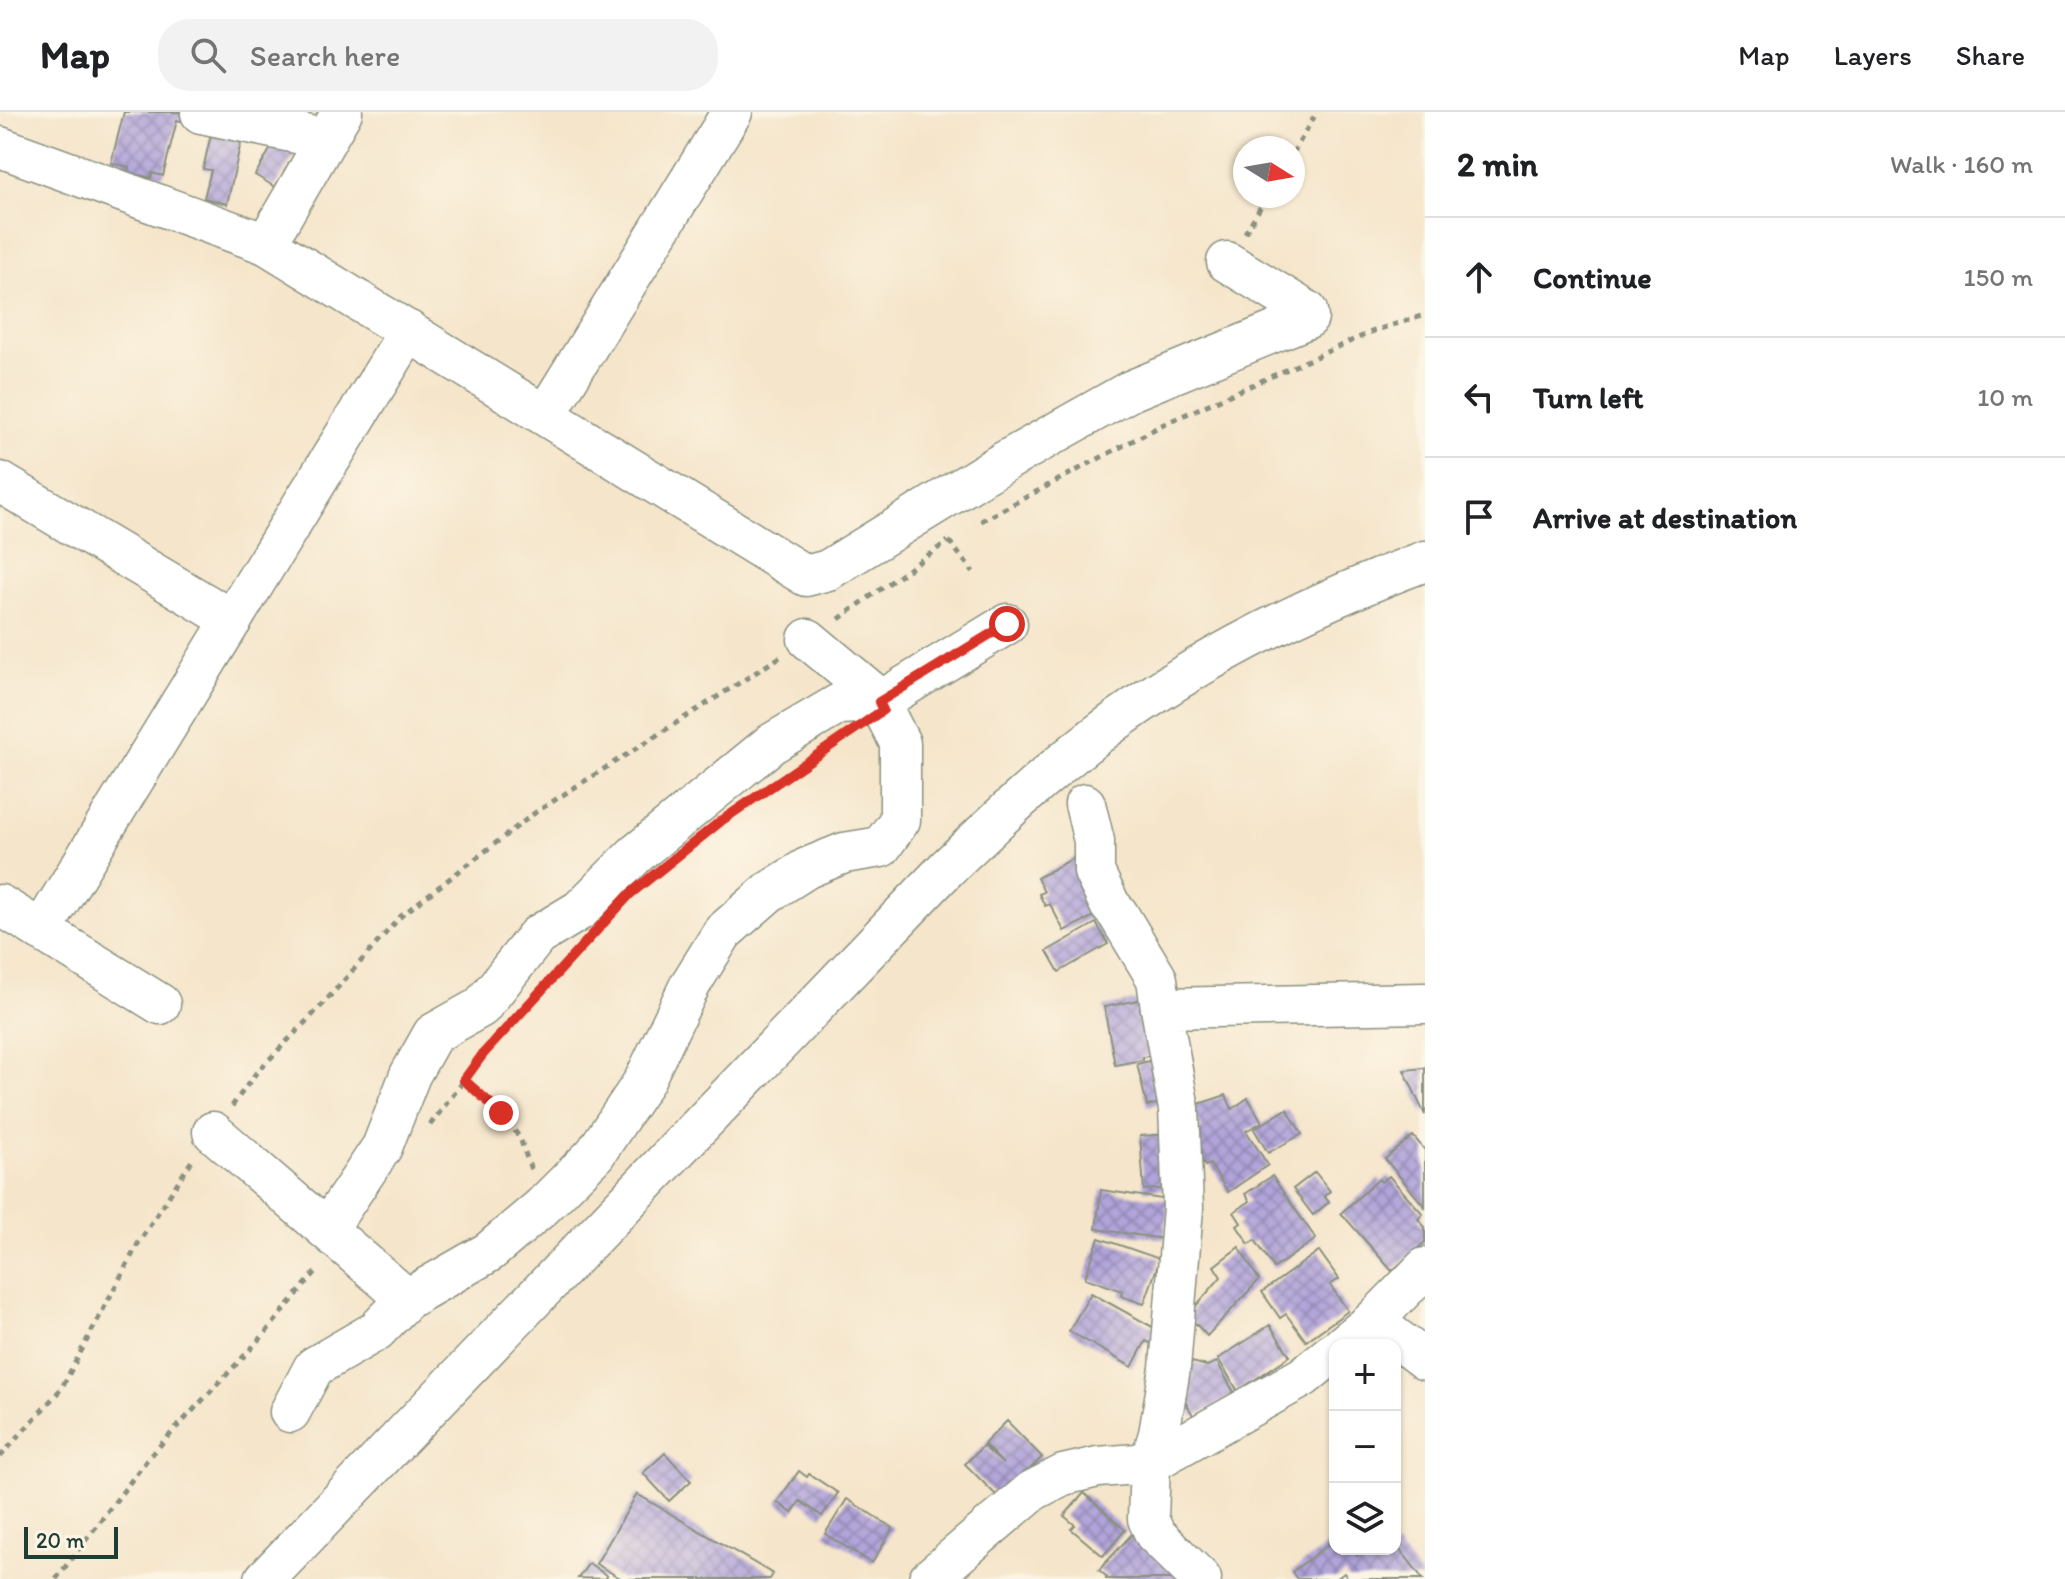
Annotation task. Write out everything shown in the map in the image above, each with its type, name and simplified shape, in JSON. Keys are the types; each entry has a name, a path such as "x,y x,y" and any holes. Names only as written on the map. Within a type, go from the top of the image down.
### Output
{"street":[{"path":"546,414 732,112"},
{"path":"201,113 334,126 266,244"},
{"path":"0,147 266,244 806,576 828,570 1002,463 1130,391 1308,318 1307,311 1227,262"},
{"path":"41,931 409,331"},
{"path":"0,482 232,620"},
{"path":"265,1579 947,868 1023,796 1109,726 1227,651 1325,601 1425,561"},
{"path":"334,1236 382,1147 410,1075 433,1034 481,1007 537,936 580,910 635,855 771,744 839,704 879,702 1007,624"},
{"path":"290,1412 314,1367 376,1331 407,1299 489,1252 542,1207 595,1154 644,1081 690,985 723,932 769,892 807,868 844,853 881,847 900,820 900,743 876,696 808,639"},
{"path":"1085,804 1094,841 1094,872 1110,905 1157,979 1179,1109 1183,1208 1170,1368 1159,1434 1150,1463 1148,1519 1155,1534 1201,1579"},
{"path":"0,905 160,1004"},
{"path":"1161,1008 1425,1003"},
{"path":"213,1132 407,1299"},
{"path":"1425,1268 1358,1333 1425,1360"},
{"path":"929,1579 1032,1491 1063,1475 1098,1467 1150,1463 1303,1377 1329,1356"}],"path":[{"path":"1303,136 1317,112"},
{"path":"949,541 973,572"},
{"path":"546,986 577,951"},
{"path":"427,1130 494,1043"},
{"path":"464,1080 501,1113 520,1138 542,1207"},
{"path":"56,1579 150,1456 261,1338 334,1236"}],"building":[{"path":"124,112 191,112 189,123 177,120 163,176 152,173 151,178 128,172 129,167 111,163"},
{"path":"212,130 242,137 227,204 204,198 211,170 203,169"},
{"path":"277,138 297,150 275,187 255,175"},
{"path":"1077,856 1108,909 1064,931 1050,904 1045,906 1039,894 1044,892 1037,878"},
{"path":"1096,923 1108,944 1059,972 1047,951"},
{"path":"1144,999 1155,1055 1115,1065 1104,1007"},
{"path":"1161,1058 1170,1101 1147,1106 1137,1064"},
{"path":"1425,1068 1425,1115 1404,1070"},
{"path":"1226,1095 1232,1109 1248,1098 1262,1122 1246,1131 1268,1165 1228,1192 1210,1164 1205,1166 1190,1138 1201,1129 1193,1106"},
{"path":"1287,1109 1302,1134 1268,1153 1254,1129"},
{"path":"1171,1134 1174,1188 1144,1190 1140,1136"},
{"path":"1413,1136 1425,1150 1425,1207 1385,1159"},
{"path":"1315,1172 1330,1191 1324,1196 1329,1202 1313,1215 1293,1189"},
{"path":"1272,1176 1316,1239 1274,1268 1255,1240 1249,1244 1237,1226 1241,1223 1234,1212 1250,1201 1245,1194"},
{"path":"1389,1176 1423,1214 1418,1219 1425,1227 1425,1242 1392,1271 1341,1213 1379,1179 1381,1182"},
{"path":"1101,1190 1169,1200 1164,1239 1096,1229"},
{"path":"1099,1238 1160,1259 1144,1304 1121,1296 1123,1291 1085,1278"},
{"path":"1239,1247 1259,1280 1207,1336 1188,1315 1221,1277 1214,1266"},
{"path":"1319,1251 1339,1279 1330,1285 1348,1311 1306,1341 1286,1314 1280,1318 1262,1292"},
{"path":"1091,1293 1167,1335 1160,1349 1146,1341 1132,1367 1069,1331"},
{"path":"1270,1325 1290,1356 1238,1391 1218,1359"},
{"path":"1192,1362 1207,1366 1217,1362 1235,1394 1194,1417 1179,1391 1183,1369"},
{"path":"1007,1421 1042,1457 1000,1499 965,1464 983,1446 1003,1464 984,1444"},
{"path":"665,1453 691,1481 669,1501 643,1473"},
{"path":"799,1471 838,1493 822,1516 800,1501 792,1513 777,1502"},
{"path":"1084,1493 1125,1530 1103,1556 1071,1529 1075,1525 1064,1516"},
{"path":"637,1494 773,1574 770,1579 622,1579 596,1564"},
{"path":"847,1499 893,1528 872,1563 825,1534"},
{"path":"1132,1534 1180,1579 1106,1579 1099,1570"},
{"path":"1329,1544 1329,1555 1401,1555 1401,1551 1423,1579 1349,1579 1344,1573 1336,1579 1297,1579 1292,1572"},
{"path":"589,1563 607,1576 605,1579 578,1578"}],"route":[{"path":"501,1113 464,1080 483,1054 630,894 721,821 883,710 879,702 1007,624"}]}
